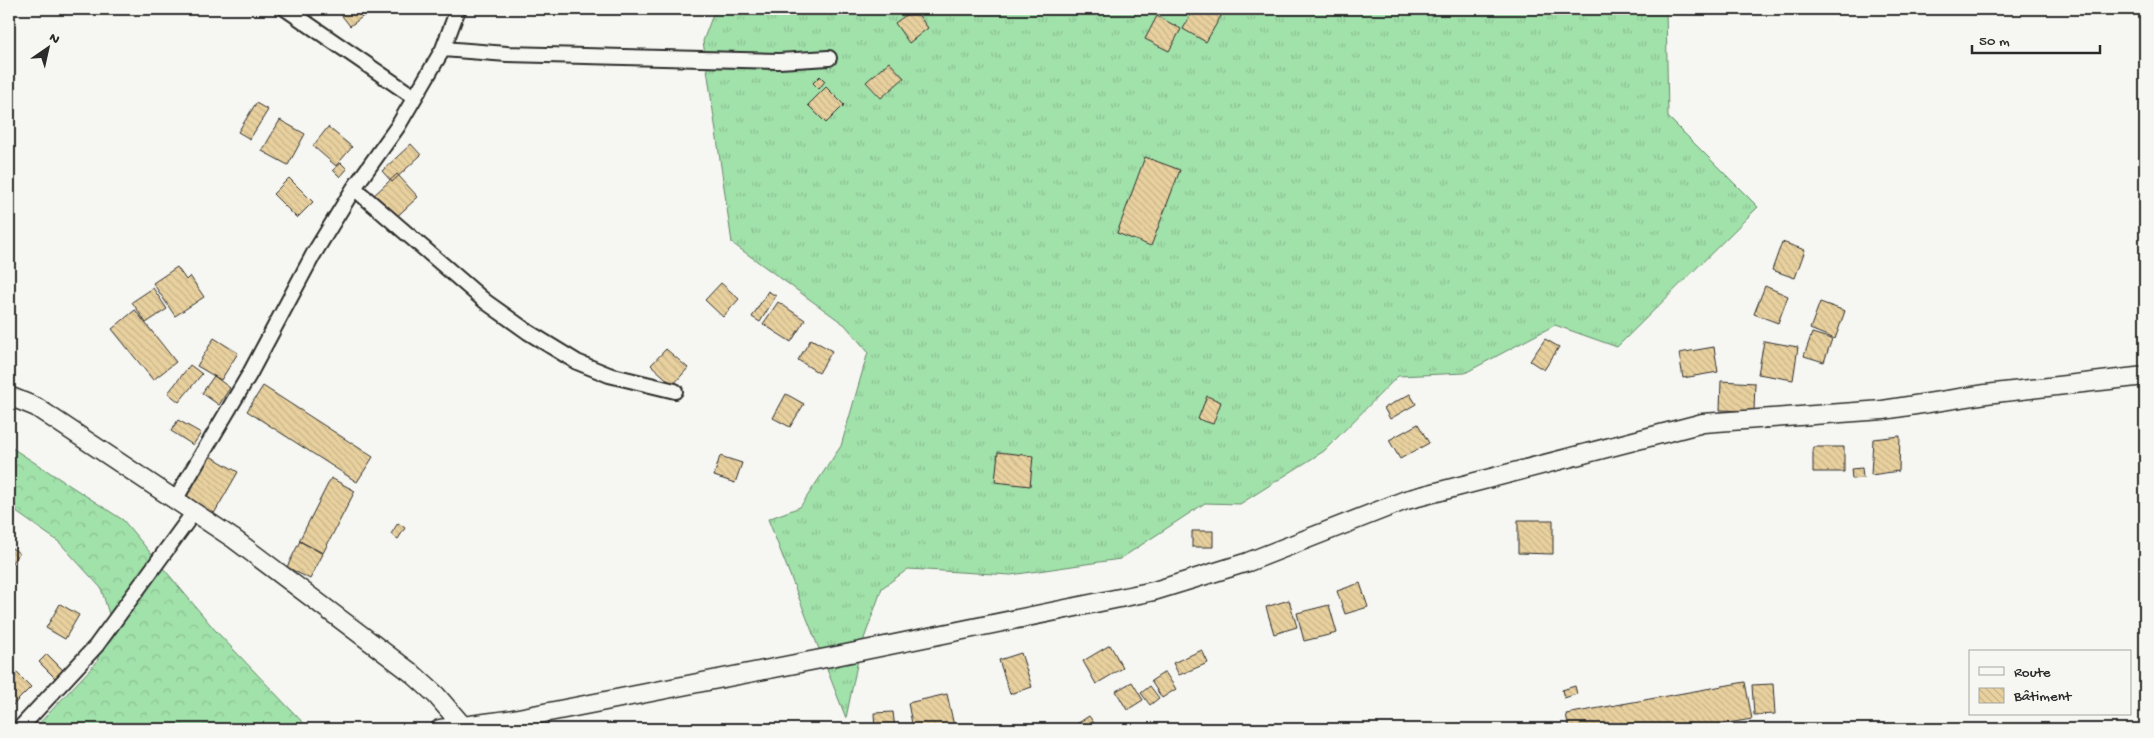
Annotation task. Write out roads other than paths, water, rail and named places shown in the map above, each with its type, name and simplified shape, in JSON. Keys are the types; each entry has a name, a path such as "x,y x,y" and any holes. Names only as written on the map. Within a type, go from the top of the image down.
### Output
{"street":[{"path":"286,9 414,97"},
{"path":"175,500 249,375 313,255 354,188 398,126 443,49 458,9"},
{"path":"443,49 507,54 778,61 830,58"},
{"path":"354,188 486,302 528,332 577,362 609,375 675,391"},
{"path":"440,729 462,725 492,725 1154,591 1248,562 1406,500 1703,423 1875,411 1986,394 2145,376"},
{"path":"9,396 36,407 234,540 414,674 436,695 462,725"},
{"path":"19,729 96,646 194,512"}]}
